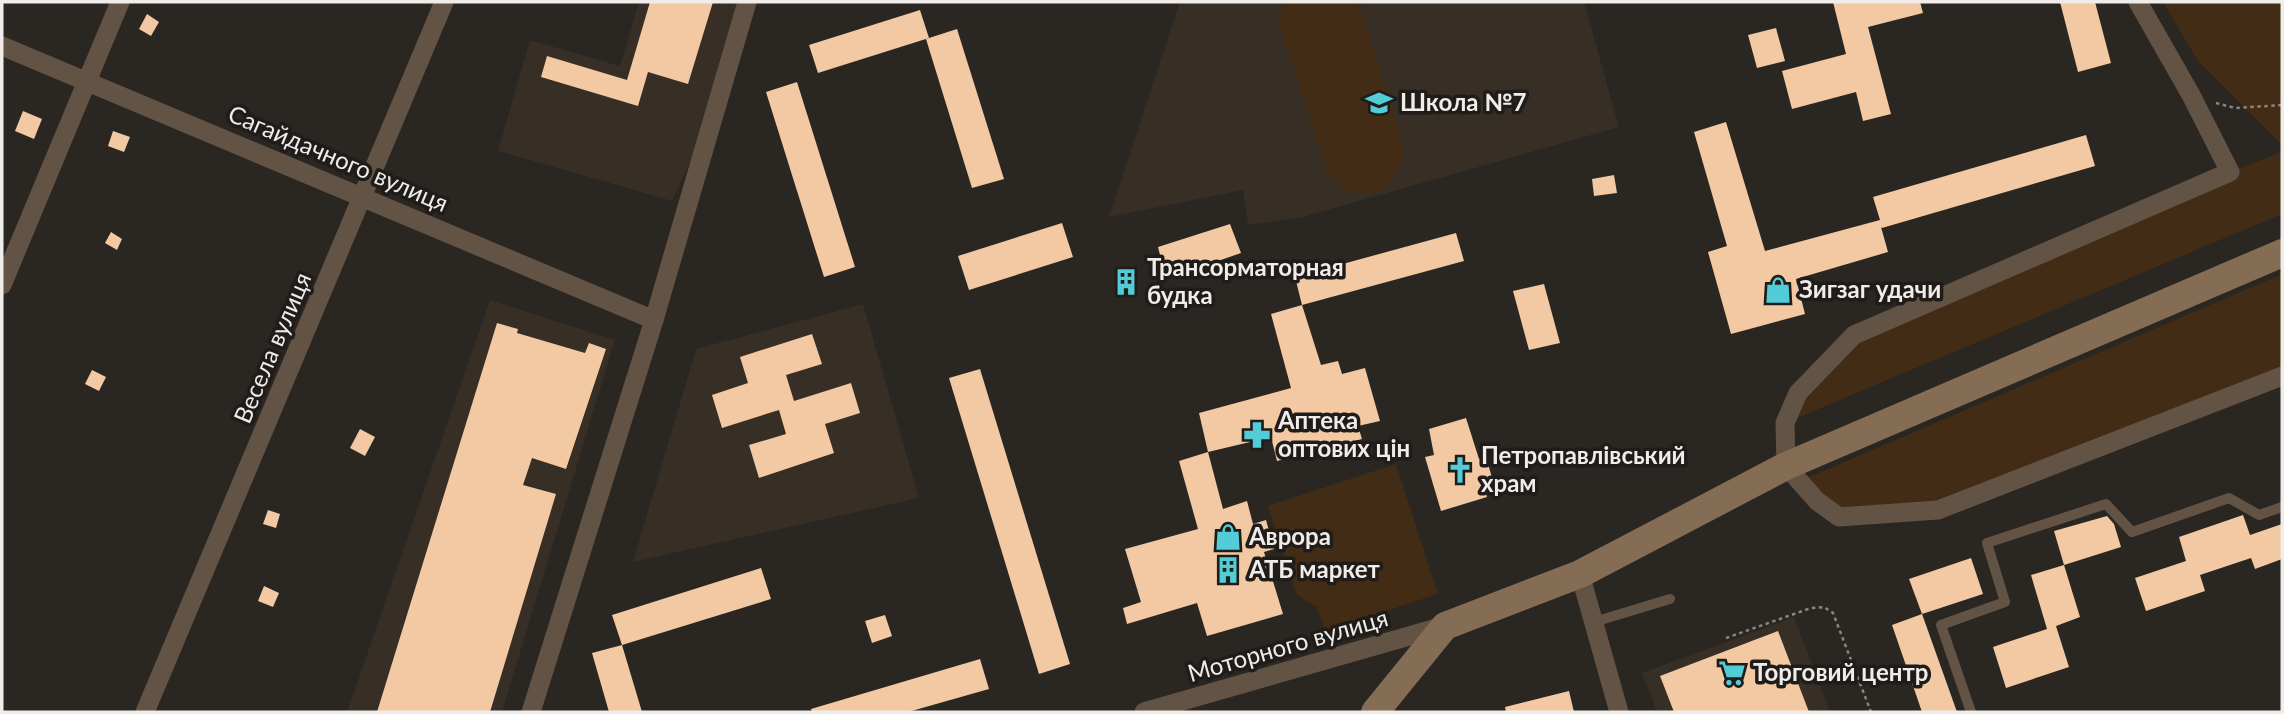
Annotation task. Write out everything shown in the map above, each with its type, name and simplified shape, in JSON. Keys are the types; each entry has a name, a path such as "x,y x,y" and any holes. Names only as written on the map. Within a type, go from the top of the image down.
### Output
{"street":[{"path":"2,285 120,2"},
{"name":"Весела вулиця","path":"145,712 444,2"},
{"path":"531,712 654,320 747,2"},
{"path":"2138,2 2230,172 1854,335 1798,393 1784,423 1787,466 1817,501 1839,517 1937,510 2282,376"},
{"name":"Сагайдачного вулиця","path":"2,46 654,320"},
{"path":"1376,712 1445,626 1580,574 1787,466 2282,253"},
{"path":"1580,574 1619,712"},
{"name":"Моторного вулиця","path":"1144,712 1445,626"}],"lane":[{"path":"1971,712 1941,625 2005,602 1987,543 2106,504 2132,532 2229,498 2259,515 2282,507"},
{"path":"1594,622 1670,599"}],"path":[{"path":"2191,96 2235,108 2282,105"},
{"path":"1726,638 1811,608 1824,607 1833,613 1871,712"}],"shaded area":[{"path":"639,2 746,2 720,97 672,201 498,151 530,40 620,66"},
{"name":"Школа №7","path":"1180,2 1584,2 1619,127 1303,217 1248,225 1243,190 1109,217"},
{"path":"1284,2 1357,2 1360,6 1403,145 1399,167 1394,177 1379,191 1358,194 1344,189 1329,176 1281,30 1280,15"},
{"path":"2163,2 2282,2 2282,145 2198,61"},
{"path":"2282,152 2282,214 1785,423 1854,335"},
{"path":"2282,274 2282,376 1938,510 1839,517 1800,481"},
{"path":"490,300 615,340 502,712 347,712"},
{"path":"863,304 919,498 633,562 696,349"},
{"path":"1396,464 1438,594 1325,631 1317,607 1297,595 1268,506"},
{"name":"Торговий центр","path":"1794,617 1830,712 1657,712 1642,673"}],"building":[{"path":"650,2 713,2 688,84 648,72 638,106 541,77 547,56 627,80"},
{"path":"1833,2 1920,2 1923,13 1868,27 1891,114 1863,121 1856,92 1792,109 1782,71 1846,54"},
{"path":"2060,2 2095,2 2111,63 2078,72"},
{"path":"920,10 929,38 818,73 809,45"},
{"path":"147,14 159,22 151,36 139,29"},
{"path":"1776,28 1785,61 1757,68 1748,35"},
{"path":"957,29 1004,179 972,188 926,39"},
{"path":"797,82 855,267 824,277 766,92"},
{"path":"23,111 42,119 34,139 15,131"},
{"path":"1726,122 1765,251 1880,220 1873,197 2086,135 2095,166 1881,227 1888,252 1796,279 1805,314 1731,334 1708,252 1727,246 1694,132"},
{"path":"113,131 130,137 124,152 108,146"},
{"path":"1614,175 1617,193 1594,196 1592,179"},
{"path":"1062,223 1073,257 969,290 958,256"},
{"path":"1230,224 1241,253 1166,279 1158,247"},
{"path":"111,232 122,239 117,250 105,243"},
{"path":"1456,233 1464,261 1302,305 1295,277"},
{"name":"Трансорматорная будка","path":"1131,273 1135,288 1122,291 1118,277"},
{"path":"1544,284 1560,343 1529,350 1513,291"},
{"path":"1302,305 1321,365 1338,361 1342,374 1365,368 1380,421 1358,426 1362,439 1277,461 1271,437 1208,452 1199,413 1291,388 1271,314"},
{"path":"497,323 518,329 517,333 585,353 589,343 606,349 566,469 532,458 523,485 556,494 490,712 377,712"},
{"path":"812,334 822,364 786,375 794,401 851,383 860,413 825,424 834,453 759,478 749,445 786,434 779,410 722,428 712,395 748,383 740,357"},
{"path":"980,369 1070,664 1039,674 949,378"},
{"path":"92,370 106,377 99,391 85,384"},
{"name":"Петропавлівський храм","path":"1466,418 1479,459 1486,457 1493,481 1483,484 1487,497 1441,511 1425,457 1434,455 1429,429"},
{"path":"360,429 375,437 365,456 350,448"},
{"name":"АТБ маркет","path":"1208,452 1223,509 1247,501 1253,524 1266,520 1274,549 1264,552 1283,614 1207,636 1197,603 1127,624 1123,608 1141,602 1125,549 1198,529 1179,461"},
{"path":"268,510 280,514 276,528 263,524"},
{"path":"2243,515 2250,535 2282,524 2282,559 2255,569 2251,558 2200,575 2205,591 2146,611 2135,578 2186,561 2179,537"},
{"path":"2107,516 2114,524 2121,547 2064,565 2054,531"},
{"path":"1971,558 1983,594 1922,614 1909,579"},
{"path":"2064,565 2080,617 2056,626 2069,667 2006,688 1993,647 2047,629 2031,575"},
{"path":"761,568 771,599 622,645 612,615"},
{"path":"264,586 279,593 273,607 258,601"},
{"path":"1922,614 1957,712 1922,712 1892,625"},
{"path":"885,615 892,636 872,643 865,621"},
{"name":"Торговий центр","path":"1778,631 1809,712 1674,712 1660,676"},
{"path":"622,645 642,712 609,712 592,653"},
{"path":"980,659 989,689 908,712 812,712 811,709"},
{"path":"1569,691 1574,712 1506,712 1505,707"}],"place":[{"name":"Школа №7","path":"1379,103"},
{"name":"Трансорматорная будка","path":"1126,282"},
{"name":"Зигзаг удачи","path":"1778,290"},
{"name":"Аптека оптових цін","path":"1257,435"},
{"name":"Петропавлівський храм","path":"1460,470"},
{"name":"Аврора","path":"1228,537"},
{"name":"АТБ маркет","path":"1228,570"},
{"name":"Торговий центр","path":"1732,673"}]}
